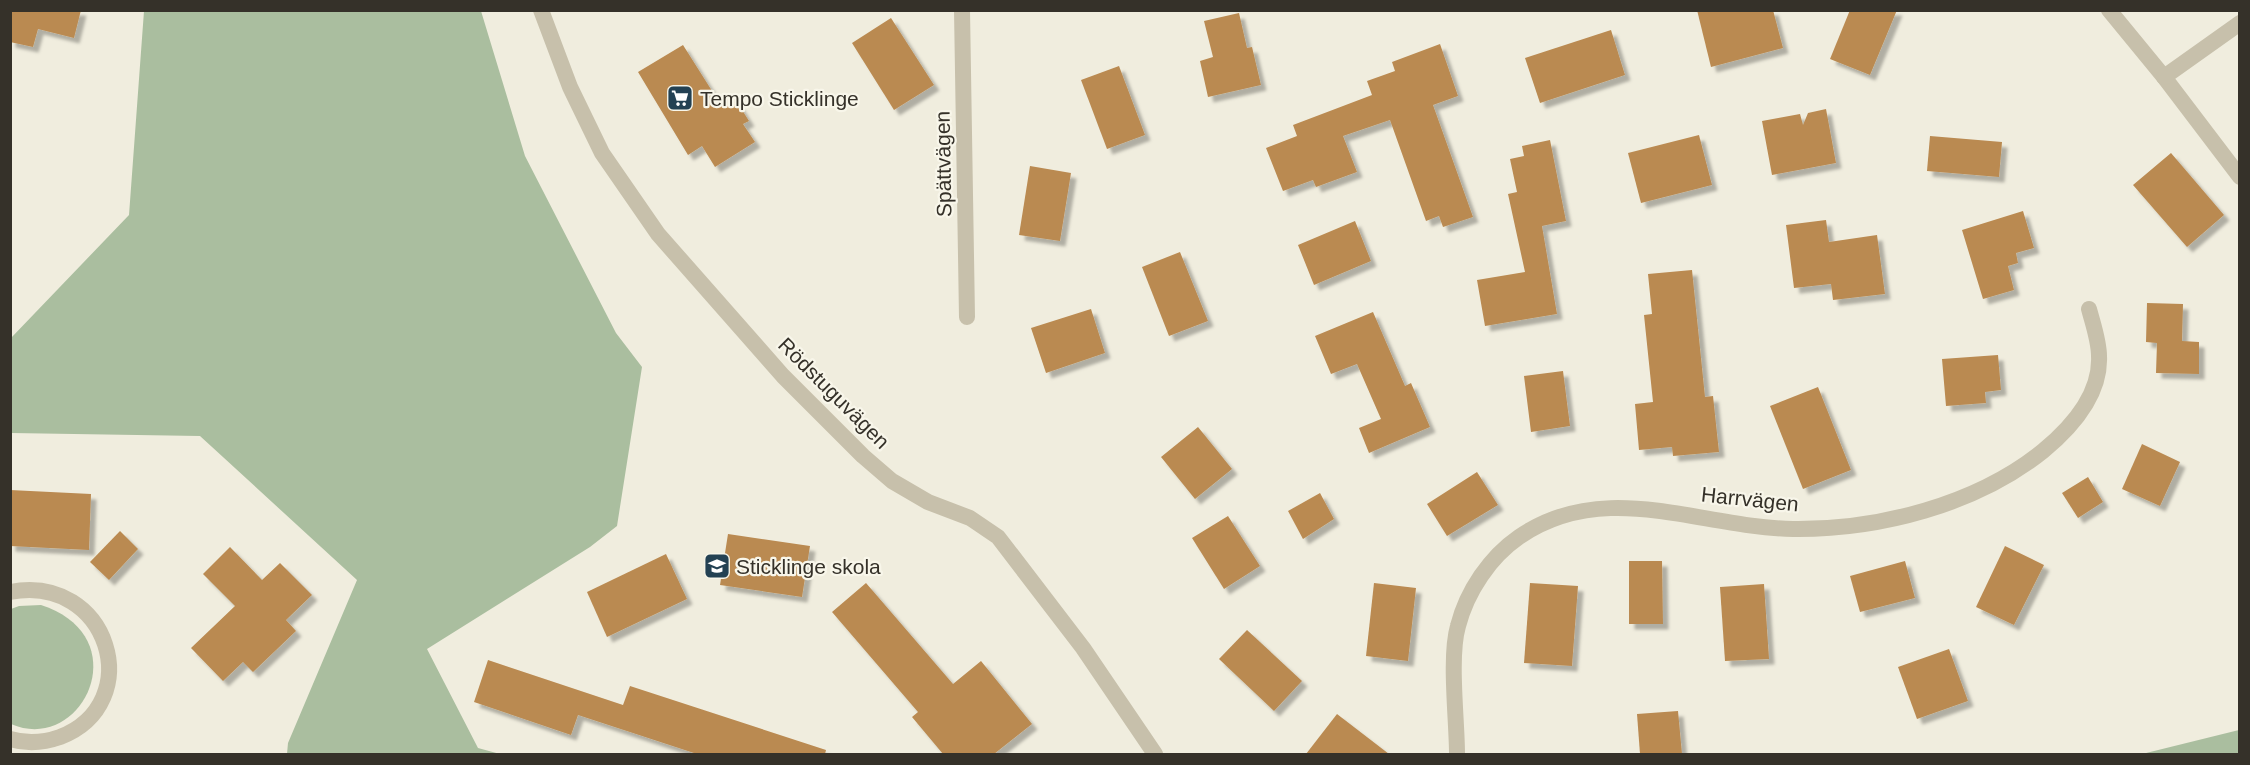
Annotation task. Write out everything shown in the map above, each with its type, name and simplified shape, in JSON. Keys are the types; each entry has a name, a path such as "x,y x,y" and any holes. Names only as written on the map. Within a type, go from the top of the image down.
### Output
{"street":[{"name":"Rödstuguvägen","path":"541,10 570,87 602,153 658,234 783,376 863,456 892,481 928,502 970,518 998,537 1083,648 1155,754"},
{"name":"Spättvägen","path":"962,10 967,317"},
{"path":"2109,10 2164,77 2240,177"},
{"path":"2164,77 2240,23"},
{"name":"Harrvägen","path":"1456,754 1457,627 1483,572 1504,548 1557,515 1596,507 1652,511 1791,529 1848,527 1930,508 1984,488 2028,463 2055,441 2088,403 2097,382 2100,355 2089,309"},
{"path":"10,592 38,589 63,596 86,610 101,632 109,657 109,676 99,704 90,716 71,732 47,741 22,742 10,739"}],"green space":[{"path":"144,11 481,11 525,156 616,333 642,367 617,526 590,547 427,649 478,748 500,754 287,754 288,743 357,580 200,436 11,433 11,338 129,215"},
{"path":"41,605 71,621 88,641 93,665 89,688 78,708 59,723 37,729 11,724 11,609 19,606"},
{"path":"2239,730 2239,754 2142,754"}],"building":[{"path":"10,10 81,10 74,38 38,29 33,47 10,42"},
{"path":"1697,10 1773,10 1783,48 1711,67"},
{"path":"1850,10 1897,10 1870,75 1830,59"},
{"path":"1239,13 1247,48 1252,47 1261,85 1208,97 1200,61 1213,57 1204,21"},
{"path":"891,18 934,85 894,110 852,43"},
{"path":"1611,30 1625,75 1540,103 1525,58"},
{"path":"1440,44 1458,96 1433,105 1473,217 1443,227 1439,216 1426,221 1390,120 1343,136 1357,172 1316,187 1313,180 1283,191 1266,148 1297,136 1293,125 1372,95 1367,81 1395,71 1392,62"},
{"path":"683,45 719,102 732,94 749,121 743,124 755,142 715,167 702,146 688,155 638,72"},
{"path":"1119,66 1145,135 1107,149 1081,80"},
{"path":"1826,109 1836,163 1772,175 1762,121 1800,114 1803,125 1808,113"},
{"path":"1699,135 1712,185 1641,203 1628,153"},
{"path":"1930,136 2002,142 1999,177 1927,171"},
{"path":"1550,140 1566,221 1542,226 1557,314 1485,326 1477,280 1525,272 1508,194 1517,192 1510,159 1524,156 1522,146"},
{"path":"2171,153 2224,215 2187,247 2133,185"},
{"path":"1030,166 1071,173 1060,241 1019,235"},
{"path":"2023,211 2034,248 2016,253 2018,263 2008,266 2014,290 1983,299 1962,230"},
{"path":"1826,220 1829,242 1877,235 1885,294 1833,300 1831,284 1794,288 1786,225"},
{"path":"1355,221 1371,261 1314,285 1298,245"},
{"path":"1180,252 1208,321 1169,336 1142,267"},
{"path":"1692,270 1705,397 1713,396 1719,452 1673,456 1672,447 1639,450 1635,404 1653,402 1644,315 1652,314 1648,274"},
{"path":"2147,303 2183,304 2182,341 2199,342 2199,374 2156,373 2157,343 2146,342"},
{"path":"1091,309 1105,353 1046,373 1031,328"},
{"path":"1373,312 1405,386 1411,383 1430,427 1369,453 1359,428 1381,419 1357,364 1331,374 1315,336"},
{"path":"1998,355 2001,390 1985,392 1986,403 1946,406 1942,359"},
{"path":"1563,371 1570,426 1531,432 1524,376"},
{"path":"1818,387 1851,470 1803,489 1770,406"},
{"path":"1198,427 1232,469 1195,499 1161,457"},
{"path":"2142,444 2180,462 2160,506 2122,489"},
{"path":"1477,472 1498,505 1447,536 1427,504"},
{"path":"2088,477 2103,502 2078,518 2062,493"},
{"path":"10,490 91,494 89,550 10,546"},
{"path":"1320,493 1334,519 1303,539 1288,511"},
{"path":"1228,516 1260,566 1224,589 1192,538"},
{"path":"120,531 138,549 109,580 90,562"},
{"path":"728,534 810,546 802,597 720,585"},
{"path":"2005,546 2044,565 2014,625 1976,607"},
{"path":"230,547 262,580 280,563 312,595 286,620 296,631 253,672 243,662 223,681 191,648 235,606 203,574"},
{"path":"666,554 687,599 607,637 587,592"},
{"path":"1629,561 1662,561 1663,624 1629,624"},
{"path":"1905,561 1915,598 1860,612 1850,576"},
{"path":"866,583 953,684 981,661 1032,724 994,754 943,754 912,717 918,712 832,612"},
{"path":"1374,583 1416,588 1408,661 1366,656"},
{"path":"1530,583 1578,586 1572,666 1524,663"},
{"path":"1764,584 1769,659 1725,661 1720,587"},
{"path":"1247,630 1302,681 1274,711 1219,659"},
{"path":"1949,649 1968,701 1917,719 1898,667"},
{"path":"488,660 623,705 630,686 826,750 825,754 697,754 578,715 571,735 474,702"},
{"path":"1678,711 1682,754 1640,754 1637,714"},
{"path":"1337,714 1389,754 1306,754"}],"place":[{"name":"Tempo Sticklinge","path":"680,98"},
{"name":"Sticklinge skola","path":"717,566"}]}
